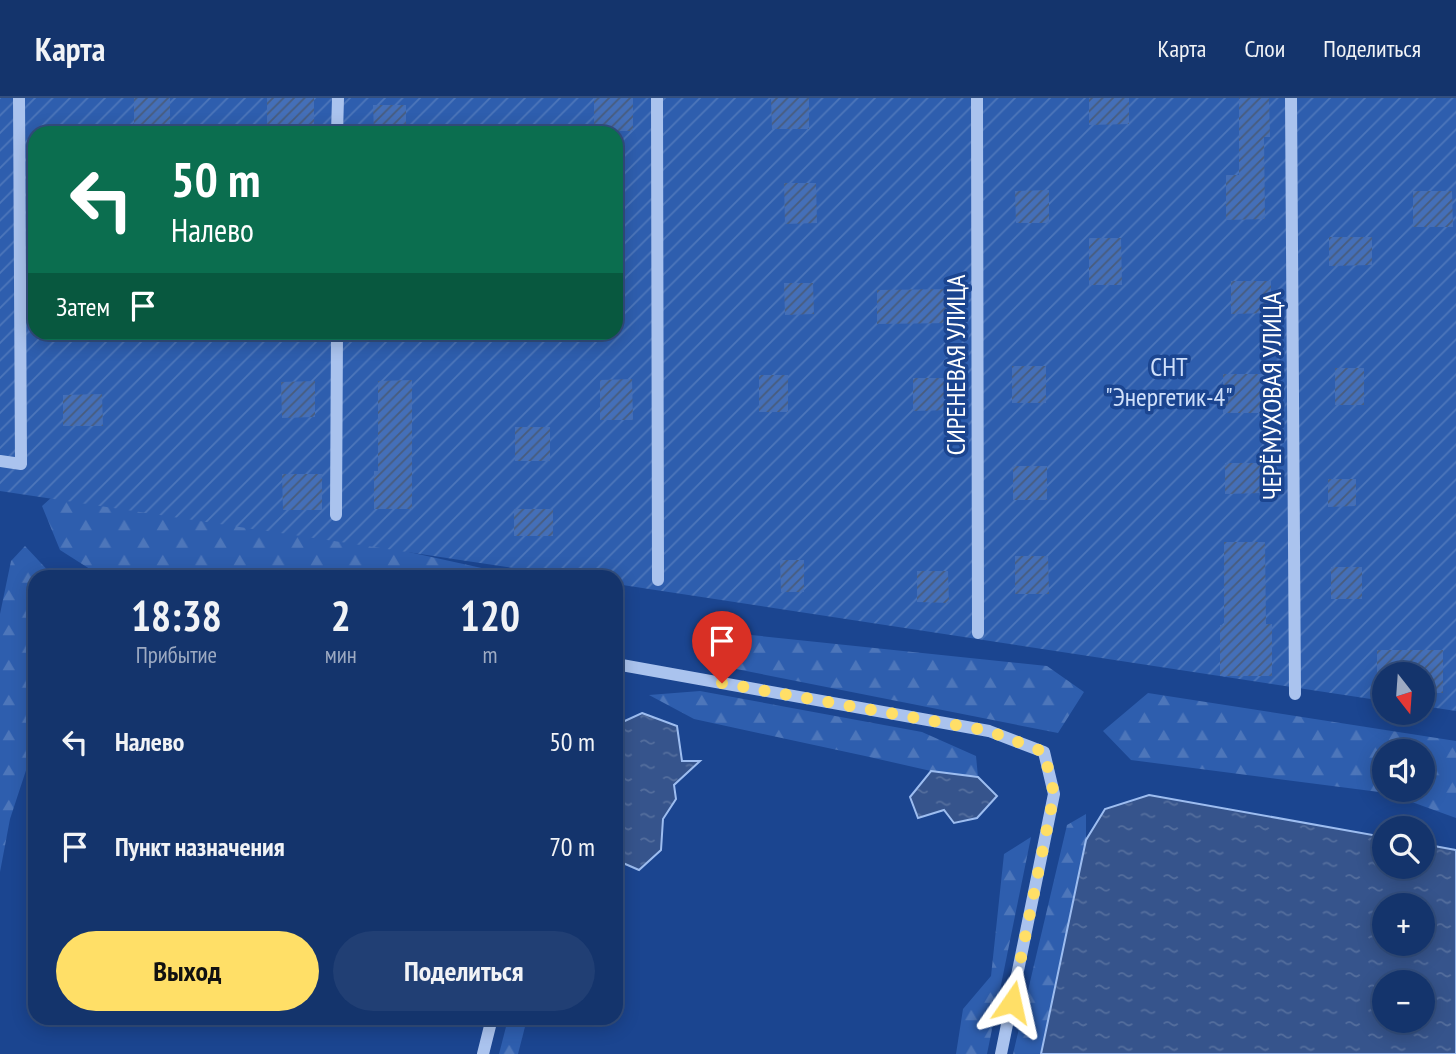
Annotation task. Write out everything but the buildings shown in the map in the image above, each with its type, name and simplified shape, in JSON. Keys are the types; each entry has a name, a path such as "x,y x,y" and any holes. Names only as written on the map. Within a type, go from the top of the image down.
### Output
{"street":[{"path":"0,461 21,464 19,98"},
{"path":"337,126 338,98"},
{"path":"657,98 658,580"},
{"name":"СИРЕНЕВАЯ УЛИЦА","path":"977,98 978,633"},
{"name":"ЧЕРЁМУХОВАЯ УЛИЦА","path":"1292,98 1295,694"},
{"path":"336,515 337,340"},
{"path":"623,665 989,731 1044,752 1054,794 1001,1054"},
{"path":"483,1054 490,1025"}],"green space":[{"name":"СНТ \"Энергетик-4\"","path":"0,98 1456,98 1456,711 1435,708 1435,662 1372,662 1372,699 623,585 623,570 526,570 0,491"},
{"path":"61,489 336,536 491,570 91,570 60,550 42,506"},
{"path":"25,546 47,570 28,570 28,764 10,819 0,872 0,614 11,561"},
{"path":"751,635 1047,666 1084,692 1058,733 726,667 722,648"},
{"path":"700,691 922,732 976,756 978,777 931,771 694,719 649,695"},
{"path":"1148,693 1456,741 1456,818 1412,802 1435,802 1435,739 1372,739 1372,791 1131,760 1103,731"},
{"path":"1086,814 1086,840 1041,1054 1013,1054 1067,825"},
{"path":"1031,837 987,1054 956,1054 963,1009 991,976 1004,854"},
{"path":"506,1025 525,1025 518,1054 499,1054"}],"water":[{"path":"642,713 677,726 682,761 700,761 674,785 676,799 663,819 661,850 639,870 623,863 623,722"},
{"path":"931,771 978,777 997,796 977,818 954,823 944,810 918,818 910,797"},
{"path":"1149,795 1372,835 1372,879 1435,879 1435,846 1456,850 1456,1054 1041,1054 1086,840 1105,809"}],"route":[{"path":"722,683 989,731 1044,752 1054,794 1012,1002"}]}
